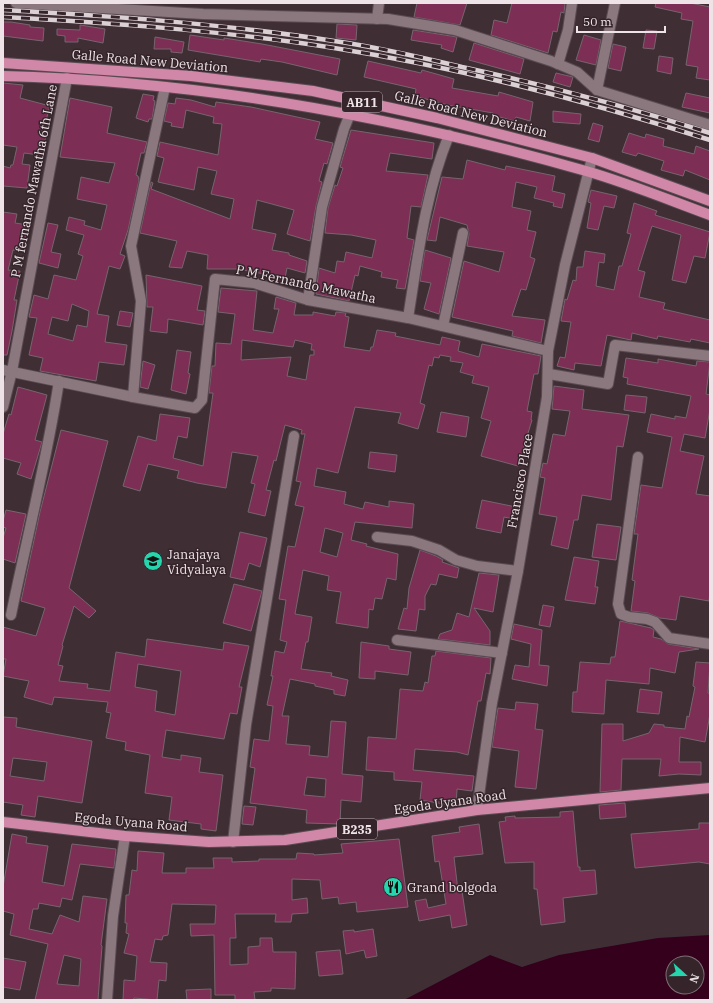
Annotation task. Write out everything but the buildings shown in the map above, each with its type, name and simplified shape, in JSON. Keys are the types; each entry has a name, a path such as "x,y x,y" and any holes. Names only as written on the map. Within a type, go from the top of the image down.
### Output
{"main road":[{"name":"Galle Road New Deviation","path":"3,63 191,76 313,91 437,118 592,158 710,201"},
{"name":"Galle Road New Deviation","path":"3,76 67,78 165,87 302,105 350,114 449,135 588,172 710,215"},
{"name":"Egoda Uyana Road","path":"3,822 126,836 233,842 285,840 477,810 709,785"}],"street":[{"path":"16,3 204,14 377,19 455,30 558,64 577,72 597,90 710,124"},
{"path":"377,19 379,3"},
{"path":"558,64 568,30 572,3"},
{"path":"597,90 615,3"},
{"name":"P M fernando Mawatha 6th Lane","path":"3,407 8,370 67,78"},
{"path":"133,397 141,301 131,246 165,87"},
{"path":"308,300 322,207 344,129 350,114"},
{"path":"408,318 420,237 427,207 449,135"},
{"name":"Francisco Place","path":"477,810 492,703 518,571 547,397 549,374 548,350 566,265 592,158"},
{"path":"443,326 463,233"},
{"name":"P M Fernando Mawatha","path":"8,370 133,397 194,408 202,400 215,279 254,283 308,300 408,318 548,350"},
{"path":"549,374 608,384 615,346 710,356"},
{"path":"11,616 50,441 60,381"},
{"path":"233,842 246,725 294,436"},
{"path":"638,456 618,604 622,614 629,617 647,619 655,622 669,638 710,644"},
{"path":"377,537 412,540 439,550 456,560 491,569 518,571"},
{"path":"397,640 502,653"},
{"path":"107,1000 113,916 126,836"}],"shaded area":[{"path":"710,935 710,1000 404,1000 490,955 522,967 559,955 658,938"}],"railway":[{"path":"3,10 210,25 350,43 414,56 556,89 618,105 710,133"},
{"path":"3,17 211,32 293,42 382,56 429,65 571,99 710,140"}],"place":[{"name":"Janajaya Vidyalaya","path":"153,561"},
{"name":"Grand bolgoda","path":"393,887"}]}
